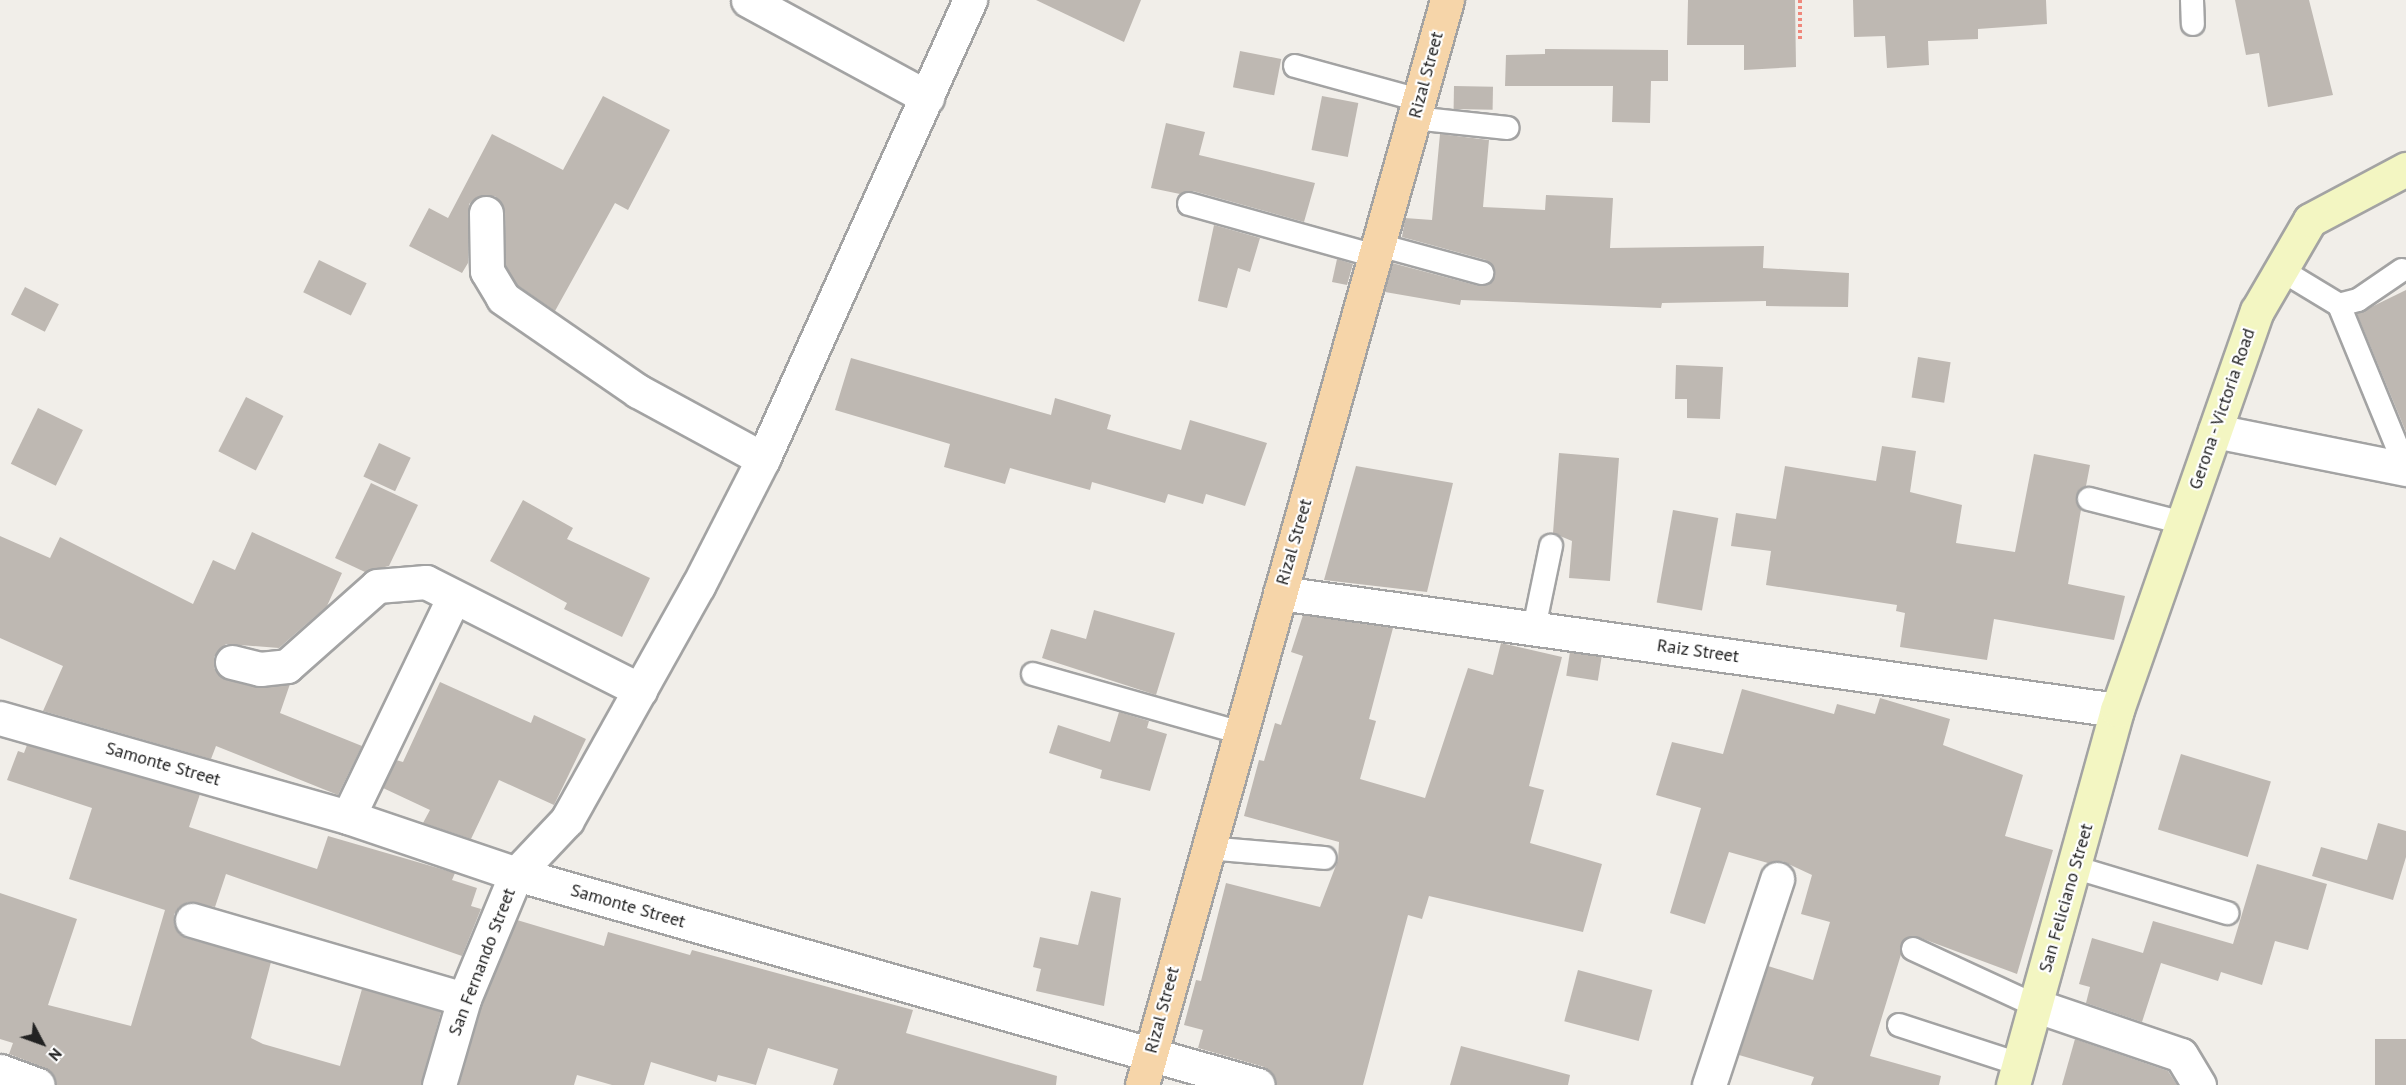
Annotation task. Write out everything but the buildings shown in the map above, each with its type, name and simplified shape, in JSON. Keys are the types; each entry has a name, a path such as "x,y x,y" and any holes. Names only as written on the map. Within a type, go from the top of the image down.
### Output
{"main road":[{"name":"Rizal Street","path":"1146,1070 1238,732 1280,592 1447,0"},
{"name":"Gerona - Victoria Road","path":"2117,710 2257,311 2278,267 2310,220 2406,169"},
{"name":"San Feliciano Street","path":"2016,1074 2034,1005 2077,868 2117,710"}],"street":[{"path":"748,0 927,96"},
{"path":"516,874 567,820 640,690 763,459 970,0"},
{"path":"486,213 487,272 503,298 638,391 763,459"},
{"path":"2215,431 2406,469"},
{"path":"232,662 260,669 287,666 377,586 426,582 640,690"},
{"name":"Raiz Street","path":"1280,592 2117,710"},
{"path":"348,817 454,597"},
{"name":"Samonte Street","path":"0,718 348,817 516,874 1146,1070 1258,1085"},
{"name":"San Fernando Street","path":"439,1085 464,999 516,874"},
{"path":"1709,1085 1777,879"},
{"path":"192,920 464,999"},
{"path":"2034,1005 2181,1055 2199,1085"},
{"path":"0,1071 38,1085"}],"lane":[{"path":"2192,0 2193,24"},
{"path":"1295,66 1416,109 1507,128"},
{"path":"1189,204 1482,273"},
{"path":"2278,267 2339,305 2406,469"},
{"path":"2339,305 2358,300 2402,270"},
{"path":"2089,499 2183,523"},
{"path":"1534,628 1551,546"},
{"path":"1033,674 1238,732"},
{"path":"1206,848 1325,858"},
{"path":"2077,868 2227,913"},
{"path":"1913,949 2034,1005"},
{"path":"1899,1025 2016,1074"}],"path":[{"path":"1800,0 1800,39"}]}
